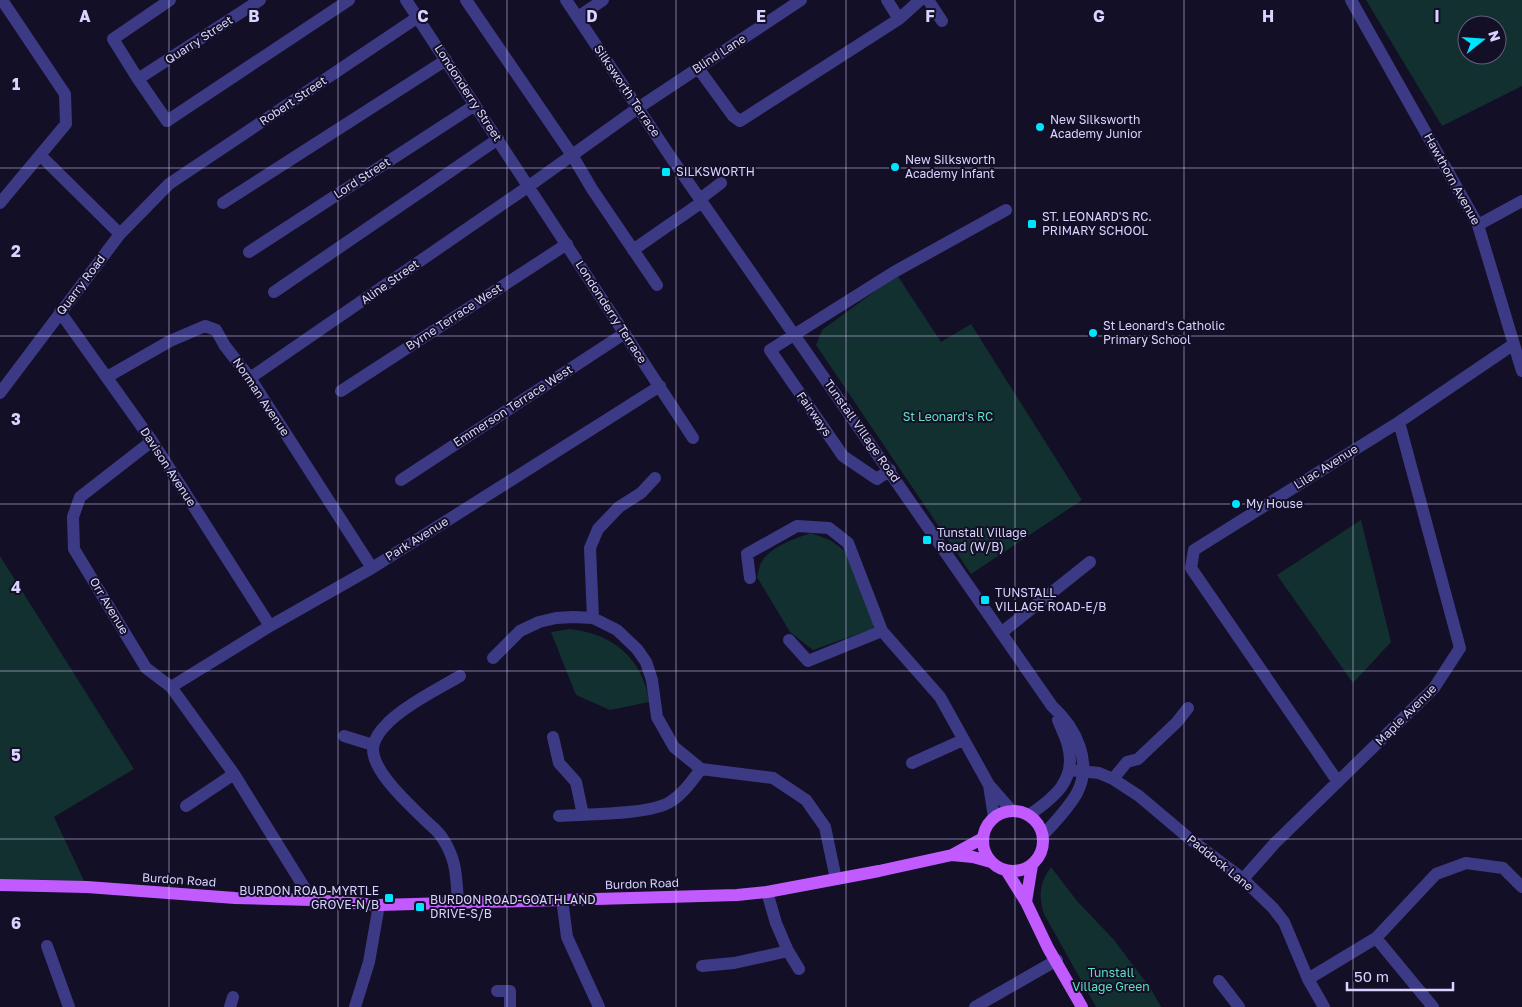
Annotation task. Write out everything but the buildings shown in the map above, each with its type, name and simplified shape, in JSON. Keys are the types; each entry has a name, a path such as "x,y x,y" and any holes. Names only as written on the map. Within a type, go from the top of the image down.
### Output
{"main road":[{"path":"1026,902 1032,865 1041,852 1043,835 1040,827 1029,815 1020,811 1002,812 994,817 986,826 983,838 986,855 991,862 1006,870 1023,870 1032,865"},
{"name":"Burdon Road","path":"0,885 88,887 236,898 379,904 738,895 768,892 952,855 983,838"},
{"name":"Burdon Road","path":"952,855 973,857 991,862"},
{"path":"1006,870 1026,902 1082,1007"}],"street":[{"path":"0,203 66,124 65,94 2,0"},
{"path":"170,0 113,38 166,121 349,0"},
{"name":"Quarry Street","path":"138,79 260,0"},
{"name":"Londonderry Street","path":"406,0 529,186"},
{"path":"466,0 658,285"},
{"name":"Silksworth Terrace","path":"566,0 670,156"},
{"path":"578,17 603,0"},
{"name":"Blind Lane","path":"572,155 638,108 801,0"},
{"path":"887,0 899,19"},
{"path":"698,68 733,116 740,121 899,19 920,0"},
{"path":"928,0 942,21"},
{"name":"Hawthorn Avenue","path":"1351,0 1478,225 1522,372"},
{"name":"Robert Street","path":"169,184 418,17"},
{"path":"223,203 446,60"},
{"name":"Lord Street","path":"249,252 475,104"},
{"path":"274,292 498,139"},
{"name":"Aline Street","path":"250,378 572,155"},
{"path":"41,156 120,234"},
{"name":"Tunstall Village Road","path":"670,156 890,470 1001,633 1066,723 1080,746 1084,758 1083,771 1077,792 1064,811 1043,835"},
{"path":"633,250 701,201 721,182"},
{"name":"Quarry Road","path":"0,393 120,234 169,184"},
{"name":"Londonderry Terrace","path":"529,186 693,438"},
{"path":"1478,225 1522,201"},
{"path":"795,336 894,272 1006,210"},
{"name":"Byrne Terrace West","path":"341,391 567,244"},
{"name":"Davison Avenue","path":"60,312 152,441 270,626"},
{"name":"Norman Avenue","path":"107,378 170,341 205,326 216,330 225,346 250,378 372,568"},
{"name":"Emmerson Terrace West","path":"400,480 625,333"},
{"name":"Fairways","path":"795,336 770,350 843,456 877,479 890,470"},
{"name":"Lilac Avenue","path":"1338,782 1191,568 1194,550 1399,422 1514,344"},
{"name":"Park Avenue","path":"171,686 270,626 372,568 660,386"},
{"name":"Maple Avenue","path":"1243,879 1275,843 1434,688 1460,648 1399,422"},
{"name":"Orr Avenue","path":"152,441 80,497 73,517 74,549 146,668 171,686 234,774 312,900"},
{"path":"593,618 590,548 598,529 619,508 641,493 655,478"},
{"path":"750,578 748,554 797,526 830,528 848,543 882,631 940,697 962,740 989,785 1011,810"},
{"path":"1001,633 1090,562"},
{"path":"492,658 520,631 539,622 565,618 593,618 617,630 646,662 652,680 658,717 674,748 701,769 773,778 806,800 825,827 836,879"},
{"path":"789,640 808,662 882,631"},
{"path":"458,902 455,862 449,849 440,834 380,772 374,758 373,745 384,727 402,711 460,676"},
{"name":"Tunstall Village Road","path":"1029,815 1046,804 1058,792 1066,780 1069,770 1068,746 1052,706"},
{"path":"1113,779 1128,762 1138,759 1177,722 1188,708"},
{"path":"344,736 373,745"},
{"path":"552,737 559,762 576,782 583,814"},
{"path":"912,763 962,740"},
{"path":"559,816 643,811 669,803 686,789 701,769"},
{"name":"Paddock Lane","path":"1069,770 1099,773 1113,779 1139,796 1190,839 1243,879 1273,908 1284,922 1308,979 1324,1007"},
{"path":"186,806 234,774"},
{"path":"989,785 994,817"},
{"path":"1308,979 1376,938 1436,874 1466,863 1503,868 1522,887"},
{"path":"768,892 776,923 788,951 799,969"},
{"path":"562,900 567,937 599,1007"},
{"path":"355,1007 369,962 379,904"},
{"path":"1376,938 1433,1007"},
{"path":"47,946 69,1007"},
{"path":"702,966 734,963 788,951"},
{"path":"975,1007 1056,960"},
{"path":"1220,980 1239,1007"},
{"path":"497,991 510,991 510,1007"}],"green space":[{"path":"1366,0 1522,0 1522,86 1442,126"},
{"name":"St Leonard's RC","path":"897,275 941,342 971,324 1082,500 971,574 816,345 822,330"},
{"path":"1361,520 1391,642 1353,683 1277,575"},
{"path":"811,533 830,540 845,551 876,625 872,629 813,650 790,632 757,577 760,565 769,553 782,544"},
{"path":"0,556 134,769 54,817 87,887 0,884"},
{"path":"570,629 600,636 623,651 633,661 640,673 646,686 649,702 610,710 576,695 551,632"},
{"name":"Tunstall Village Green","path":"1051,867 1077,901 1114,940 1151,989 1161,1007 1096,1007 1044,914 1041,889 1044,878"}],"place":[{"name":"New Silksworth Academy Junior","path":"1040,127"},
{"name":"New Silksworth Academy Infant","path":"895,167"},
{"name":"SILKSWORTH","path":"666,172"},
{"name":"ST. LEONARD'S RC. PRIMARY SCHOOL","path":"1032,224"},
{"name":"St Leonard's Catholic Primary School","path":"1093,333"},
{"name":"My House","path":"1236,504"},
{"name":"Tunstall Village Road (W/B)","path":"927,540"},
{"name":"TUNSTALL VILLAGE ROAD-E/B","path":"985,600"},
{"name":"BURDON ROAD-MYRTLE GROVE-N/B","path":"389,898"},
{"name":"BURDON ROAD-GOATHLAND DRIVE-S/B","path":"420,907"}]}
